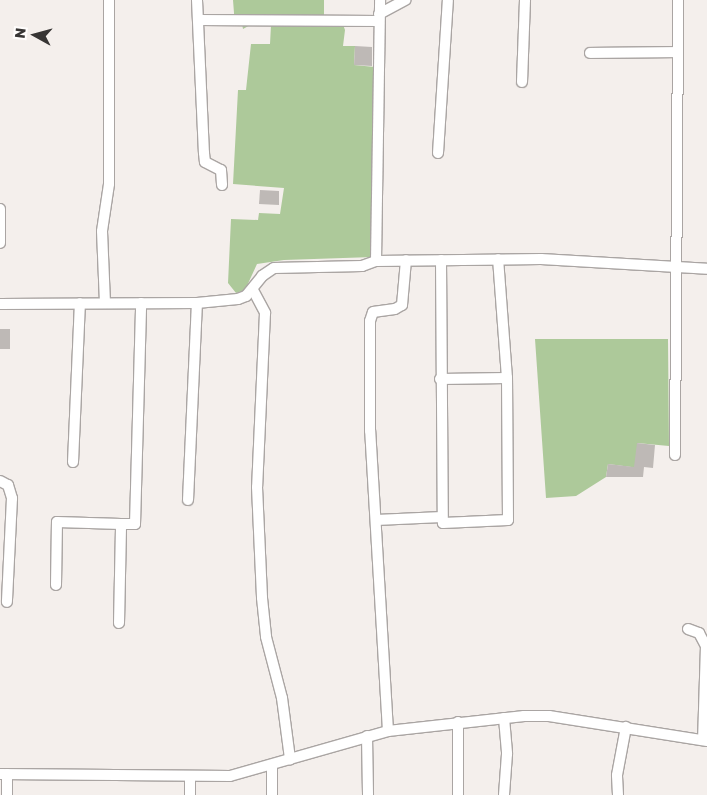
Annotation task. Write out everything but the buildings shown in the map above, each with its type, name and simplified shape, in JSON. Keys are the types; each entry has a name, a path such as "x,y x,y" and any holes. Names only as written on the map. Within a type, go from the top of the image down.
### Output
{"street":[{"path":"105,303 102,231 109,184 109,0"},
{"path":"197,0 205,162 221,170 222,185"},
{"path":"376,261 380,0"},
{"path":"198,20 379,18 405,0"},
{"path":"438,153 448,0"},
{"path":"522,82 525,0"},
{"path":"675,455 674,266 678,0"},
{"path":"590,53 677,52"},
{"path":"0,209 0,243"},
{"path":"440,260 442,523 508,520 506,378 498,259"},
{"path":"0,304 197,303 242,298 253,290 262,276 274,268 362,266 376,261 498,259 707,269"},
{"path":"388,731 370,431 370,320 373,312 395,309 402,305 406,260"},
{"path":"253,290 265,312 257,487 262,598 266,637 282,698 290,759"},
{"path":"56,584 58,522 135,524 141,303"},
{"path":"188,500 197,303"},
{"path":"73,462 80,304"},
{"path":"440,379 506,378"},
{"path":"0,481 8,485 12,498 7,602"},
{"path":"376,520 442,517"},
{"path":"119,623 121,524"},
{"path":"7,795 3,774 230,776 388,731 504,718 549,716 705,740 706,646 699,633 688,629"},
{"path":"504,718 507,754 504,795"},
{"path":"458,722 458,795"},
{"path":"618,795 617,775 626,727"},
{"path":"367,736 368,795"},
{"path":"272,765 272,795"},
{"path":"190,777 190,795"}],"green space":[{"path":"233,0 324,0 324,20 341,19 345,30 343,46 355,46 354,65 375,67 373,257 284,260 257,264 245,290 236,293 228,283 231,219 258,220 259,213 280,214 284,188 233,184 238,90 246,90 251,44 270,44 271,25 252,24 243,29 242,24 235,26"},
{"path":"535,339 668,339 669,446 637,443 639,468 608,464 606,477 576,496 546,498"}]}
